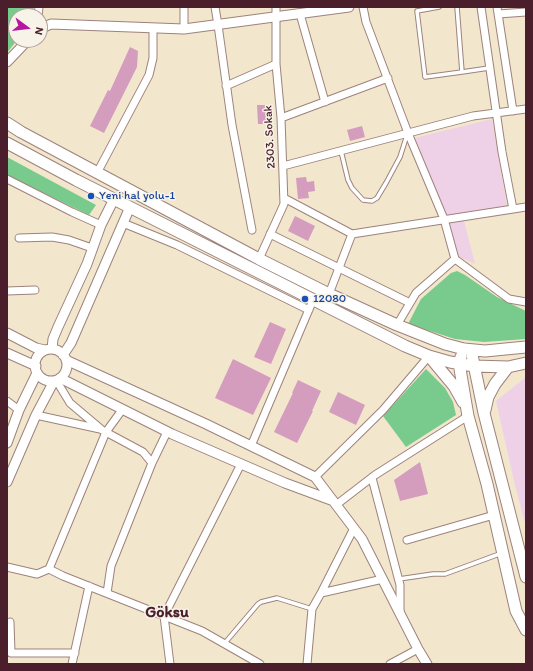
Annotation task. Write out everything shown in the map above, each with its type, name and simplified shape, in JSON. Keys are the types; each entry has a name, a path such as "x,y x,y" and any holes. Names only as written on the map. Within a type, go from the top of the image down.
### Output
{"main road":[{"path":"7,123 21,132 259,259 329,294 397,325 445,344 468,349 485,351 526,347"},
{"path":"7,143 69,177 405,346 429,356 459,364 474,366 508,367 526,362"},
{"path":"468,349 459,364 468,412 516,611 526,630"},
{"path":"468,349 474,366 484,413 526,577"},
{"path":"429,356 454,386 468,412"},
{"path":"484,413 488,397 495,384 508,367"}],"street":[{"path":"184,7 184,29"},
{"path":"215,7 232,124 252,230"},
{"name":"2303. Sokak","path":"259,259 284,204 281,118 276,64 276,7"},
{"path":"48,25 51,24 184,29 348,7"},
{"path":"363,7 366,22 408,133 444,220 455,259 509,299 526,302"},
{"path":"481,7 502,152 513,209"},
{"path":"513,111 498,10 526,12"},
{"path":"300,14 324,102"},
{"path":"97,173 148,75 153,58 153,28"},
{"path":"7,62 20,48"},
{"path":"226,86 276,64"},
{"path":"281,118 388,78"},
{"path":"283,166 473,116 526,109"},
{"path":"7,179 72,212 102,224"},
{"path":"284,198 352,234 526,207"},
{"path":"8,439 36,370 36,360 40,354 49,350 114,199"},
{"path":"7,482 36,415 57,380 65,373 67,367 65,358 130,207"},
{"path":"123,223 177,245 309,310"},
{"path":"270,234 410,303"},
{"path":"329,294 352,234"},
{"path":"18,238 52,237 69,240 92,248"},
{"path":"397,325 416,292 455,259"},
{"path":"7,291 35,290"},
{"path":"251,446 313,300"},
{"path":"7,333 36,348 58,351 65,358 315,477 362,539 427,664"},
{"path":"7,354 36,370 42,378 48,381 57,380 167,432 285,483 334,502"},
{"path":"315,477 383,410 429,356"},
{"path":"57,380 70,403 104,431 143,452 152,463"},
{"path":"7,401 19,410"},
{"path":"49,569 104,431 122,410"},
{"path":"334,502 372,478 468,412"},
{"path":"36,415 104,431"},
{"path":"107,593 111,566 152,463 167,432"},
{"path":"170,664 164,616 241,464"},
{"path":"372,478 400,585 400,613"},
{"path":"407,540 494,515"},
{"path":"307,664 312,609 354,528"},
{"path":"7,567 37,574 49,569 202,631 260,664"},
{"path":"321,593 383,579"},
{"path":"72,664 89,586"},
{"path":"10,622 11,653 75,653"},
{"path":"390,664 418,649"}],"lane":[{"path":"439,7 417,11 425,77 489,68"},
{"path":"457,7 462,72"},
{"path":"341,151 348,180 352,188 363,200 372,201 377,198 386,184 400,157 408,133"},
{"path":"398,580 433,574 445,574 503,552"},
{"path":"224,644 261,602 277,598 312,609"}],"shaded area":[{"path":"492,119 507,206 462,213 475,264 458,256 446,214 415,138"},
{"path":"526,377 526,527 496,401"}],"green space":[{"path":"7,7 34,7 8,8 8,48 11,48 7,53"},
{"path":"7,157 96,205 89,215 7,175"},
{"path":"457,271 497,297 526,311 526,339 484,342 455,339 408,324 421,299 451,273"},
{"path":"426,369 445,388 453,402 456,415 406,447 383,416"}],"building":[{"path":"130,47 138,51 137,67 104,133 90,126 108,90 110,91"},
{"path":"257,105 267,105 267,112 272,112 272,124 258,124"},
{"path":"362,126 365,137 350,141 347,130"},
{"path":"306,177 307,182 314,181 315,191 308,192 309,198 298,199 296,178"},
{"path":"295,216 315,226 308,241 288,231"},
{"path":"270,322 286,329 271,364 254,357"},
{"path":"233,359 271,378 253,415 215,398"},
{"path":"298,380 321,391 297,443 274,432"},
{"path":"338,392 365,405 356,425 329,412"},
{"path":"420,462 428,494 400,501 394,480"}],"place":[{"name":"Yeni hal yolu-1","path":"91,196"},
{"name":"12080","path":"305,299"}],"district":[{"name":"Göksu","path":"167,613"}]}
